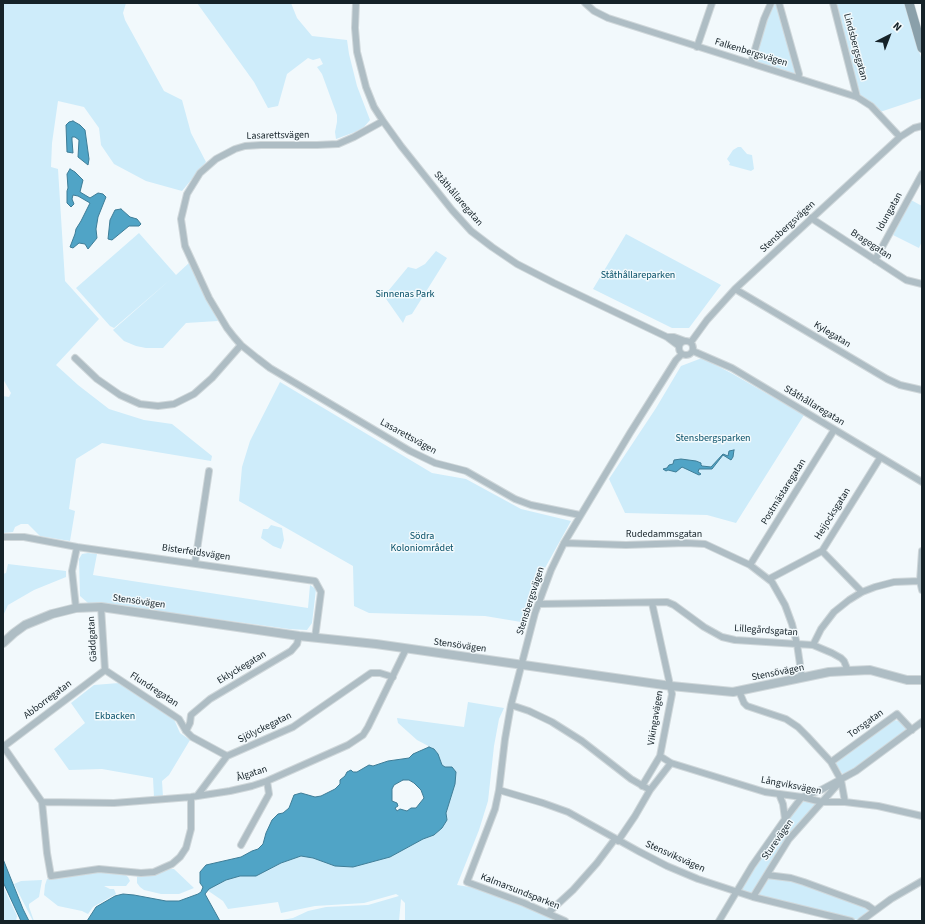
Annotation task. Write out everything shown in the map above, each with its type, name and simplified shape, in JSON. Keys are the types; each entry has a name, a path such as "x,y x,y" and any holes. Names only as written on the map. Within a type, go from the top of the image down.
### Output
{"main road":[{"path":"910,3 922,41"},
{"path":"910,3 922,48"}],"street":[{"name":"Ståthållaregatan","path":"356,3 355,28 357,52 366,87 374,107 383,122 452,210 471,231 517,264 666,337 679,346"},
{"name":"Falkenbergsvägen","path":"585,3 594,11 608,18 857,97 871,106 900,137"},
{"path":"697,47 712,3"},
{"path":"751,63 764,19 771,3"},
{"path":"778,3 798,78"},
{"name":"Lindsbergsgatan","path":"833,3 857,97"},
{"name":"Lasarettsvägen","path":"383,122 338,144 245,146 235,149 211,162 200,173 187,194 181,219 186,246 213,304 226,328 241,345 270,368 410,451 435,463 466,471 515,499 531,505 580,515"},
{"name":"Stensbergsvägen","path":"688,341 735,289 811,218 900,137 914,128 922,126"},
{"name":"Stensbergsvägen","path":"906,134 922,130"},
{"name":"Idungatan","path":"876,260 922,174"},
{"name":"Bragegatan","path":"811,218 906,280 922,284"},
{"name":"Kylegatan","path":"735,289 882,377 900,385 922,390"},
{"name":"Ståthållaregatan","path":"666,337 674,337 688,341"},
{"path":"688,341 694,346 693,351 688,355 682,354 679,346 681,343 688,341"},
{"path":"75,358 97,379 120,395 140,404 158,406 174,404 194,394 212,378 241,345"},
{"name":"Ståthållaregatan","path":"693,351 732,368 922,482"},
{"name":"Stensbergsvägen","path":"467,882 495,809 499,790 504,739 511,705 535,613 551,570 580,515 630,432 676,360 682,354"},
{"name":"Postmästaregatan","path":"750,565 834,430"},
{"name":"Heijocksgatan","path":"769,579 822,551 880,458"},
{"path":"195,563 209,471"},
{"name":"Bisterfeldsvägen","path":"3,537 24,538 315,581 321,592 315,638"},
{"name":"Rudedammsgatan","path":"564,543 626,545 686,543 706,544 750,565 769,579 785,605 797,644 802,678"},
{"path":"76,608 72,571 77,547"},
{"path":"822,551 862,592"},
{"path":"922,551 920,580 922,590"},
{"path":"813,645 821,629 834,612 862,592 894,582 920,580"},
{"name":"Lillegårdsgatan","path":"539,604 652,604 667,602 674,605 704,627 722,637 735,640 813,645 832,652 841,658 848,671"},
{"name":"Vikingavägen","path":"642,786 660,756 672,694 652,604"},
{"name":"Stensövägen","path":"3,643 14,633 38,619 76,608 101,607 299,636 376,644 671,686 733,692 829,672 870,670 907,680 922,680"},
{"name":"Gäddgatan","path":"101,607 105,670"},
{"name":"Eklyckegatan","path":"179,719 184,716 191,715 210,699 291,651 297,644 299,636"},
{"name":"Ålgatan","path":"42,802 114,803 194,797 230,791 266,781 348,745 363,735 406,649"},
{"name":"Flundregatan","path":"105,670 179,719 186,731 192,737 227,756"},
{"name":"Abborregatan","path":"3,747 105,670"},
{"name":"Sjölyckegatan","path":"194,797 227,756 293,727 371,672 393,677"},
{"path":"739,691 744,703 747,706 780,716 798,727 830,762 841,780 845,802"},
{"path":"511,705 529,711 552,722 642,786 650,790"},
{"name":"Torsgatan","path":"830,762 897,714 912,730"},
{"path":"186,731 190,724 191,715"},
{"name":"Sturevägen","path":"719,921 738,892 752,866 802,797 821,790 856,771 922,722"},
{"path":"3,747 42,802 51,876 99,869 141,873 154,872 172,864 186,848 188,842 191,829 194,797"},
{"name":"Långviksvägen","path":"660,756 672,763 727,781 779,794 802,797 822,802 845,802 878,806 922,816"},
{"path":"548,913 573,890 617,840 635,816 650,790 672,763"},
{"name":"Sturevägen","path":"753,897 789,839 841,780"},
{"path":"242,845 269,794 266,781"},
{"name":"Stensviksvägen","path":"499,790 543,802 568,812 667,866 698,879 753,897 851,921"},
{"name":"Sturevägen","path":"779,794 783,804 785,819"},
{"path":"766,875 791,878 804,882 867,904 874,910"},
{"path":"861,921 874,910 922,881"},
{"name":"Kalmarsundsparken","path":"467,882 565,921"}],"green space":[{"path":"3,3 126,3 123,13 125,20 164,91 182,100 191,133 206,162 182,191 146,181 114,164 101,145 99,128 84,107 58,101 52,143 51,167 58,169 65,281 99,319 56,365 78,385 109,409 144,420 172,424 212,456 211,461 102,443 76,459 69,509 75,511 70,541 40,536 28,524 21,524 15,527 13,532 3,533 3,396 9,397 11,393 3,379"},
{"path":"197,3 291,3 297,18 312,36 347,40 357,86 370,120 364,127 336,139 335,132 337,115 322,74 317,67 323,64 320,58 313,60 308,58 287,74 278,106 268,108 254,82"},
{"path":"772,3 778,3 795,74 756,62 755,57"},
{"path":"833,3 905,3 912,31 922,60 922,98 877,113 857,97"},
{"path":"741,147 747,154 752,155 754,169 751,171 729,165 730,163 727,159 733,150"},
{"path":"911,200 922,206 922,241 919,248 893,235"},
{"path":"139,233 176,275 190,262 218,321 186,323 163,348 146,348 136,346 124,341 113,330 171,279 114,328 110,326 76,288"},
{"name":"Ståthållareparken","path":"626,234 721,285 689,328 672,328 593,289"},
{"name":"Sinnenas Park","path":"436,251 447,258 412,314 406,316 403,323 384,296 408,267 416,269 425,264"},
{"name":"Stensbergsparken","path":"702,358 804,415 736,523 707,515 625,513 609,479 656,408 681,366"},
{"name":"Södra Koloniområdet","path":"280,382 432,473 466,479 521,509 571,521 545,568 527,623 485,616 369,613 354,606 353,566 239,501 242,467 250,441"},
{"path":"271,525 282,528 284,540 281,549 273,546 261,538 263,529 268,529"},
{"path":"82,554 97,554 93,575 308,608 310,585 316,589 312,623 307,630 289,629 100,603 88,603 80,596 79,559"},
{"path":"8,564 66,571 66,577 34,590 8,605 3,616 3,574 6,573"},
{"name":"Ekbacken","path":"119,683 173,717 180,733 190,740 169,775 162,781 163,797 154,797 153,778 102,769 69,770 54,749 85,723 71,703 94,685"},
{"path":"468,702 504,708 499,719 494,746 488,801 479,830 457,885 476,888 561,921 405,921 405,903 401,899 399,921 277,921 293,918 308,911 326,907 368,905 399,896 396,894 364,903 315,906 281,913 278,902 228,909 223,901 207,890 226,880 240,876 256,876 281,863 302,856 313,858 335,866 353,867 390,857 423,839 435,835 447,820 446,813 455,784 445,767 442,765 438,754 434,749 417,740 398,723 397,718 464,727"},
{"path":"894,720 899,721 908,729 844,776 835,763"},
{"path":"804,801 816,803 786,838 751,895 742,891 742,888 779,831"},
{"path":"174,869 194,888 179,894 161,894 144,890 137,883 137,877 139,875 153,875"},
{"path":"98,872 124,874 130,881 126,886 104,886 114,889 116,894 93,907 88,914 82,911 58,906 44,895 47,879"},
{"path":"769,878 791,881 819,889 870,909 858,920 758,896"},
{"path":"42,880 39,897 29,904 33,921 14,884 21,881"},
{"path":"3,886 17,916 16,921 3,921"}],"water":[{"path":"73,121 85,130 89,159 88,165 78,157 79,140 75,137 72,137 73,153 67,152 66,125"},
{"path":"70,169 83,180 80,192 90,198 98,193 103,194 106,197 98,217 96,229 97,238 88,249 85,244 79,243 73,248 70,247 76,229 90,203 78,196 73,195 72,199 74,204 71,207 67,203 67,174"},
{"path":"121,209 130,217 137,219 141,224 139,226 129,226 112,240 108,239 110,220 115,210"},
{"path":"734,450 731,460 723,455 712,469 699,469 698,472 701,474 699,475 682,467 676,472 666,471 663,469 673,464 674,460 681,459 696,461 701,463 702,466 711,467 723,454 728,456 729,451"},
{"path":"429,747 434,749 438,754 442,765 445,767 452,767 456,772 455,784 446,813 447,820 442,828 434,835 423,839 390,857 353,867 335,866 313,858 301,856 281,863 256,876 240,876 226,880 209,889 205,894 220,921 87,921 96,907 115,896 123,894 166,901 179,901 198,894 201,892 203,887 200,883 200,872 206,865 241,857 258,849 263,844 272,820 278,814 283,813 289,808 294,795 301,793 315,797 321,796 335,789 340,784 340,780 347,772 351,770 353,772 357,772 369,765 373,766 388,761 409,758 413,754","holes":["403,780 409,780 421,790 424,798 416,808 411,808 407,811 400,809 397,811 395,808 398,806 397,803 392,801 392,789 394,785"]},
{"path":"3,859 29,921 21,921 3,882"}]}
